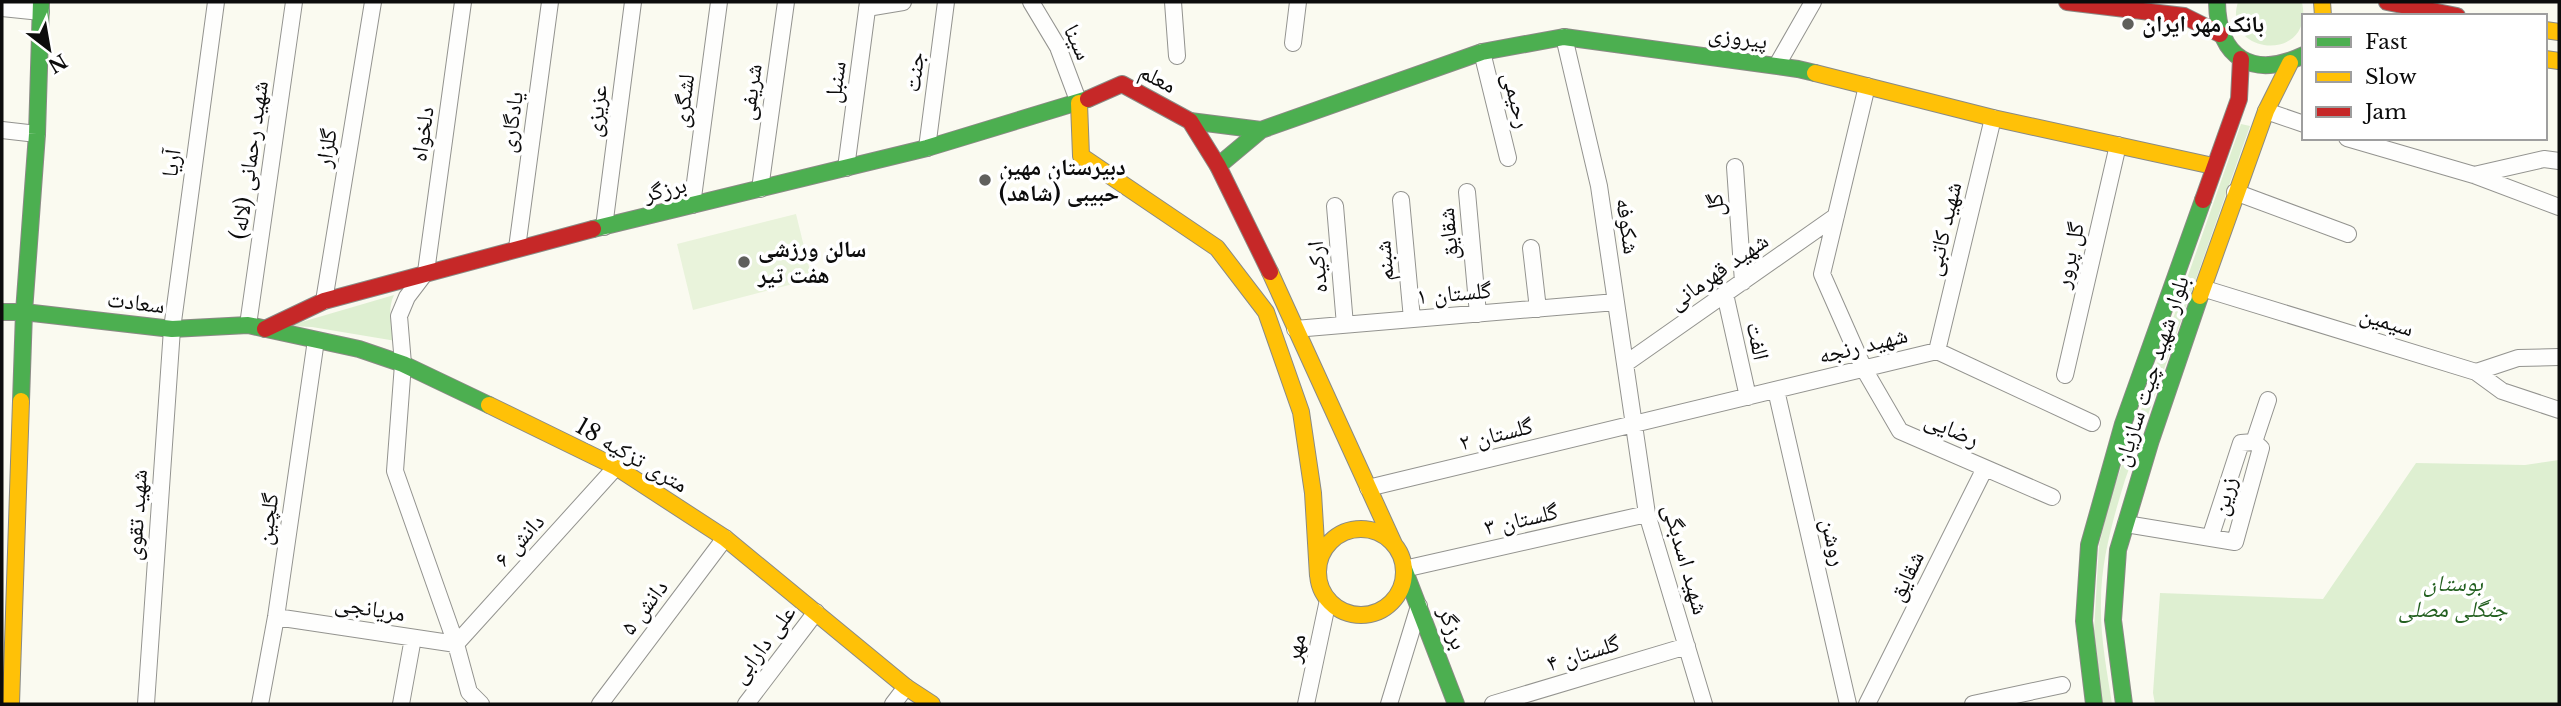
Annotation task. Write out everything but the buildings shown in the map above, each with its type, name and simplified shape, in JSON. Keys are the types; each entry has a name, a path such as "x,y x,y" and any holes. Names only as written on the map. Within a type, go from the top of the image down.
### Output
{"street":[{"name":"آریا","path":"172,329 216,2"},
{"name":"شهید رحمانی (لاله)","path":"248,325 294,2"},
{"name":"گلزار","path":"324,301 373,2"},
{"name":"دلخواه","path":"426,272 463,2"},
{"name":"یادگاری","path":"517,248 550,2"},
{"name":"عزیزی","path":"604,227 633,2"},
{"name":"لشگری","path":"692,205 719,2"},
{"name":"شریفی","path":"760,189 786,2"},
{"path":"868,5 903,2"},
{"name":"جنت","path":"927,148 946,2"},
{"name":"سینا","path":"1031,2 1058,47 1079,103"},
{"path":"1173,2 1177,56"},
{"path":"1293,43 1298,2"},
{"path":"1777,65 1813,2"},
{"path":"2067,2 2184,16 2220,34"},
{"path":"2217,2 2216,17 2220,34 2228,48 2241,59 2257,66 2273,67 2297,59"},
{"path":"2387,2 2446,14"},
{"name":"سنبل","path":"846,168 868,5"},
{"path":"2,8 41,7 37,134 24,312 11,704"},
{"name":"پیروزی","path":"1261,130 1482,52 1564,37 1777,65 1993,118 2213,166"},
{"name":"شکوفه","path":"1564,37 1599,186 1634,424"},
{"name":"رحیمی","path":"1482,52 1508,158"},
{"name":"بلوار شهید چیت سازیان","path":"2094,704 2084,621 2089,545 2123,424 2239,99 2241,59"},
{"name":"بلوار شهید چیت سازیان","path":"2124,704 2113,620 2118,550 2151,440 2235,192 2266,111 2297,59"},
{"name":"معلم","path":"1079,103 1122,84 1190,121 1218,166 1248,224 1394,544"},
{"path":"1864,369 1822,274 1867,86"},
{"name":"برزگر","path":"265,329 324,301 426,272 927,148 1079,103"},
{"path":"1079,103 1081,156 1217,248 1266,312 1301,412 1313,493 1318,576 1321,589 1328,600 1351,614 1378,612 1389,605 1398,594 1404,569 1401,555 1384,535 1358,529 1333,540 1324,550 1319,562 1318,576"},
{"path":"2266,111 2302,123"},
{"name":"شهید کاتبی","path":"1937,351 1993,118"},
{"path":"1190,121 1261,130"},
{"path":"2,130 37,134"},
{"path":"1218,166 1261,130"},
{"path":"2354,140 2474,175 2559,207"},
{"name":"گل پرور","path":"2064,375 2118,145"},
{"path":"2474,175 2543,159 2559,161"},
{"name":"گل","path":"1735,167 1743,282"},
{"name":"شقایق","path":"1467,192 1478,314"},
{"path":"2235,192 2348,234"},
{"name":"شبنم","path":"1401,200 1412,319"},
{"name":"ارکیده","path":"1335,206 1345,325"},
{"name":"شهید قهرمانی","path":"1625,364 1836,216"},
{"path":"1531,248 1538,309"},
{"path":"426,272 407,298 399,317 403,364 395,471 456,645 469,692 481,704"},
{"name":"سیمین","path":"2202,288 2476,372 2502,391 2559,410"},
{"name":"الفت","path":"1725,294 1748,397"},
{"name":"گلستان ۱","path":"1295,329 1616,303"},
{"name":"سعادت","path":"2,312 24,312 172,329 248,325 265,329"},
{"name":"شهید تقوی","path":"146,704 172,329"},
{"name":"18 متری تزکیه","path":"265,329 359,349 403,364 616,467 724,538 906,687 932,704"},
{"name":"گلچین","path":"260,704 276,617 316,340"},
{"name":"شهید رنجه","path":"1634,424 1937,351 2092,423"},
{"path":"2476,372 2518,358 2559,357"},
{"name":"رضایی","path":"1864,369 1900,431 2052,497"},
{"name":"روشن","path":"1776,390 1848,704"},
{"name":"زرین","path":"2126,524 2235,542 2261,448 2254,442 2268,400"},
{"name":"گلستان ۲","path":"1368,488 1634,424"},
{"name":"شهید اسدبگی","path":"1634,424 1647,514 1704,704"},
{"path":"2210,538 2241,443 2254,442"},
{"name":"دانش ۶","path":"456,645 616,467"},
{"name":"شقایق","path":"1867,704 1985,468"},
{"name":"گلستان ۳","path":"1404,569 1647,514"},
{"name":"دانش ۵","path":"600,704 724,538"},
{"name":"برزگر","path":"1404,569 1420,604 1456,704"},
{"name":"مهر","path":"1306,704 1328,600"},
{"path":"1389,704 1420,604"},
{"name":"علی دارابی","path":"746,704 816,612"},
{"name":"مریانجی","path":"276,617 456,645"},
{"path":"401,704 413,638"},
{"name":"گلستان ۴","path":"1493,704 1687,646"},
{"path":"1981,703 2062,685"},
{"path":"893,704 906,687"}],"green space":[{"path":"2238,2 2302,2 2302,22 2295,36 2283,43 2269,45 2254,42 2243,34 2236,20"},
{"path":"2241,124 2250,126 2125,480 2112,525 2103,571 2101,615 2112,704 2102,704 2094,631 2099,545 2111,496"},
{"name":"سالن ورزشی هفت تیر","path":"796,214 812,279 693,310 677,244"},
{"path":"394,295 390,312 396,341 312,327 288,326"},
{"name":"بوستان جنگلی مصلی","path":"2559,460 2559,704 2155,704 2153,693 2160,593 2323,599 2416,463 2525,465"}],"traffic: fast":[{"path":"21,401 24,312 37,134 41,2"},
{"path":"2217,2 2224,38 2242,59 2254,64 2269,65 2302,56"},
{"path":"1218,166 1261,130 1482,52 1564,37 1815,73"},
{"path":"593,229 927,148 1088,99"},
{"path":"1190,121 1261,130"},
{"path":"2094,704 2084,621 2089,545 2123,424 2203,200"},
{"path":"2124,704 2113,620 2118,550 2151,440 2200,296"},
{"path":"2,312 24,312 172,329 248,325 359,349 403,364 489,405"},
{"path":"1404,569 1456,704"}],"traffic: slow":[{"path":"2322,2 2323,14"},
{"path":"2547,30 2559,32"},
{"path":"2547,59 2559,61"},
{"path":"2200,296 2266,111 2290,63"},
{"path":"1815,73 1993,118 2213,166"},
{"path":"1079,103 1081,156 1217,248 1266,312 1301,412 1313,493 1318,576"},
{"path":"1270,272 1394,544"},
{"path":"11,704 21,401"},
{"path":"489,405 616,467 725,538 906,687 932,704"},
{"path":"1361,529 1385,536 1397,548 1404,572 1397,596 1385,608 1361,615 1337,608 1325,596 1318,572 1325,548 1337,536 1361,529"}],"traffic: jam":[{"path":"2067,2 2184,16 2220,34"},
{"path":"2387,2 2447,14"},
{"path":"2203,200 2239,99 2241,59"},
{"path":"1088,99 1122,84 1190,121 1218,166 1270,272"},
{"path":"265,329 324,301 593,229"}],"place":[{"name":"بانک مهر ایران","path":"2128,24"},
{"name":"دبیرستان مهین حبیبی (شاهد)","path":"985,180"},
{"name":"سالن ورزشی هفت تیر","path":"744,262"}]}
